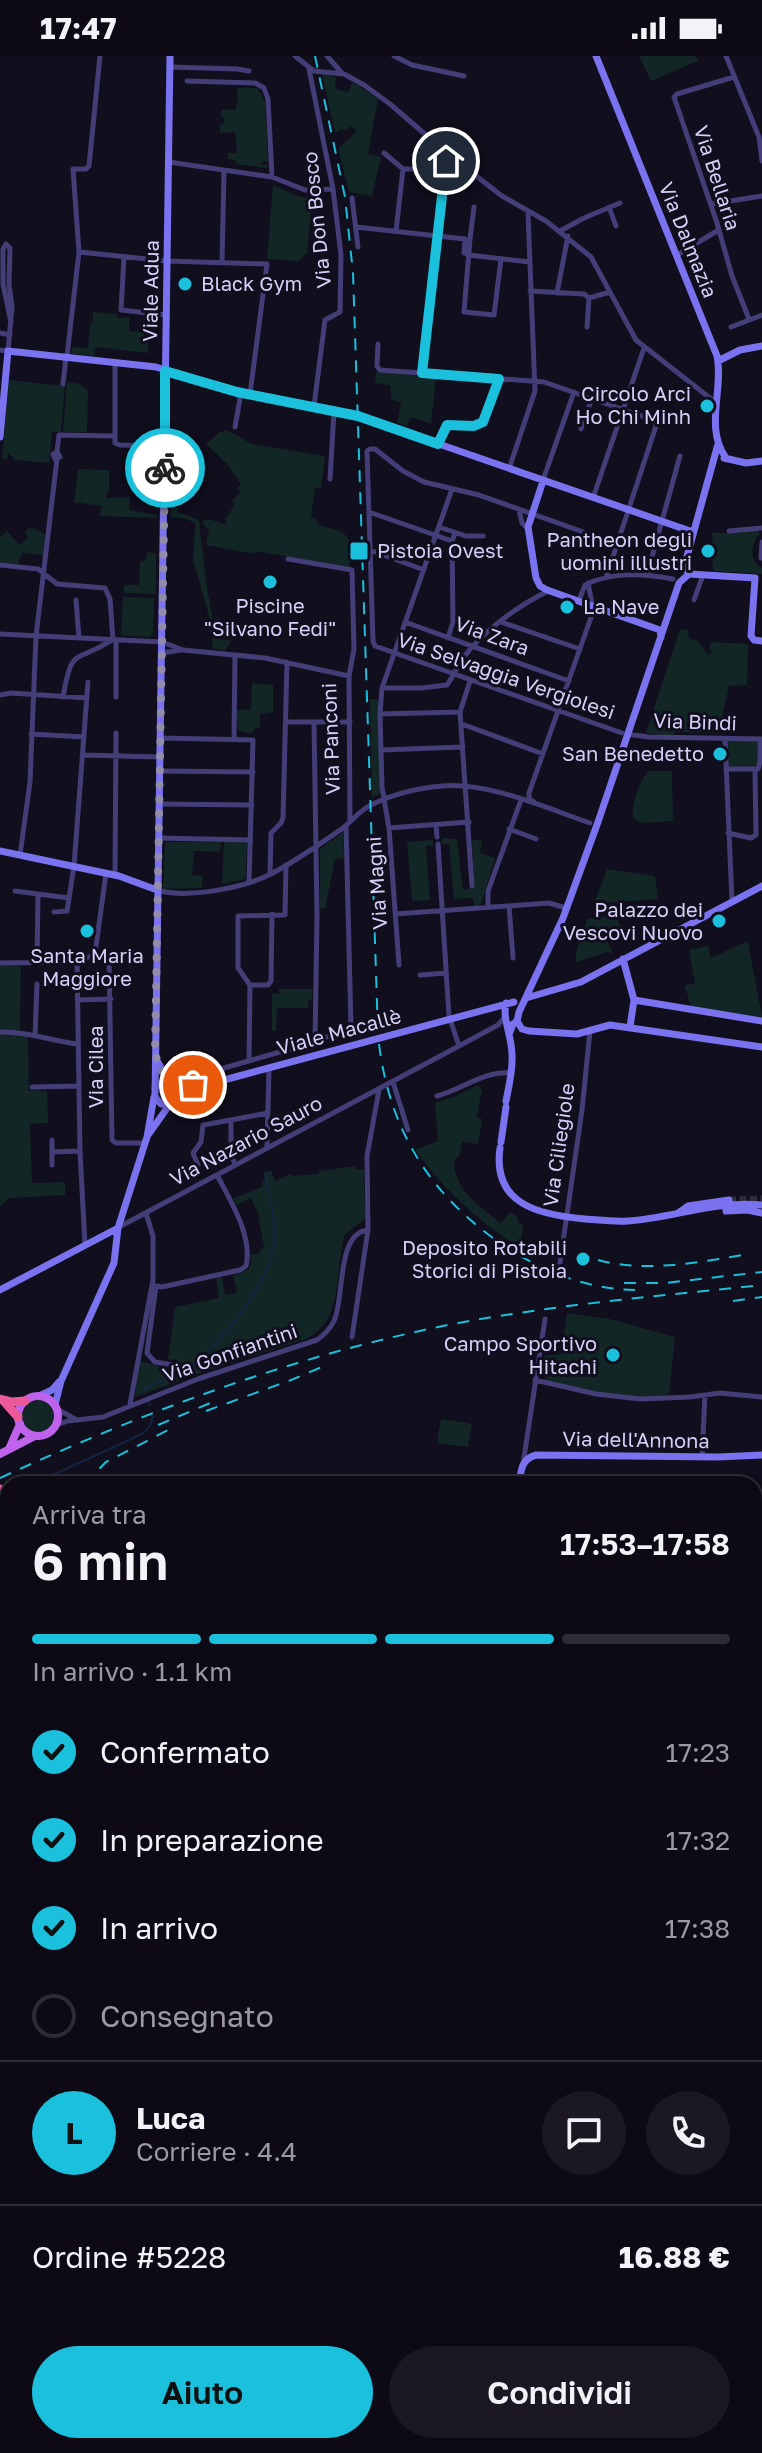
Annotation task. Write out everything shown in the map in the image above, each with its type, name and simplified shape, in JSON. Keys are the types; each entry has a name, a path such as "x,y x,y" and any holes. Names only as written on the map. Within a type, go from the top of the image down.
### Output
{"highway":[{"path":"2,1399 25,1401"},
{"path":"2,1399 19,1421"}],"main road":[{"path":"39,1396 50,1399 56,1407 56,1425 47,1433 4,1451 25,1401 39,1396"},
{"path":"19,1421 27,1432 35,1436"}],"street":[{"path":"63,384 79,252 73,169 86,169 90,164 100,56"},
{"name":"Viale Adua","path":"155,1092 170,56"},
{"path":"295,56 308,68 344,74"},
{"path":"327,56 344,74 388,102 502,196 568,236 591,257 632,336 715,402"},
{"path":"394,56 409,65 464,76"},
{"name":"Via Dalmazia","path":"596,56 718,361 715,402 719,442 726,458"},
{"path":"726,56 759,137 762,161"},
{"path":"170,67 249,71"},
{"name":"Via Don Bosco","path":"308,68 333,189 341,255 341,307 338,314 325,320 314,406"},
{"name":"Via Bellaria","path":"734,77 678,93 674,98 749,319"},
{"path":"187,81 255,83 264,88 269,101 272,177"},
{"path":"384,153 403,169 438,169"},
{"path":"422,373 448,154"},
{"path":"169,162 272,177 305,190 333,189"},
{"path":"396,231 403,169"},
{"path":"222,260 224,171"},
{"path":"711,204 762,196"},
{"path":"352,198 358,247"},
{"path":"560,231 620,203"},
{"path":"474,207 464,253 530,262"},
{"path":"609,207 616,226"},
{"path":"509,469 534,395 528,213"},
{"path":"356,227 468,239"},
{"path":"677,255 717,231"},
{"path":"557,293 568,236"},
{"path":"79,252 167,261 222,260 267,264 246,394 235,427"},
{"path":"469,255 465,313 491,316 495,313 501,259"},
{"path":"124,257 121,310 166,315"},
{"path":"0,437 4,351 11,323 6,273"},
{"path":"530,291 584,294 589,298"},
{"path":"589,298 610,292"},
{"path":"587,327 589,298"},
{"path":"731,327 761,314"},
{"path":"0,333 10,335"},
{"path":"378,344 379,369 546,382 654,419 657,423 606,578"},
{"path":"718,361 740,350 762,346"},
{"path":"593,498 644,348"},
{"path":"4,351 156,367 246,394 358,416 693,532"},
{"path":"115,361 115,443 165,446"},
{"path":"438,444 447,425 474,426 483,422 499,379"},
{"path":"574,392 531,513 528,529 538,582 549,591 662,631"},
{"path":"581,429 592,398"},
{"path":"330,410 334,424 330,479"},
{"path":"20,855 29,788 36,636 59,434 115,436"},
{"name":"Via Dalmazia","path":"689,574 684,567 719,442"},
{"path":"424,570 370,550 369,449 375,449 414,477 519,509 617,544"},
{"path":"647,575 680,456"},
{"path":"714,459 726,458 746,463 762,461"},
{"name":"Via Magni","path":"399,965 381,750 382,688 452,489"},
{"path":"519,509 522,523 528,529"},
{"path":"369,512 452,541"},
{"path":"439,527 466,536 483,536"},
{"path":"729,531 762,528"},
{"path":"448,638 453,622 452,541 455,533"},
{"path":"761,558 762,542"},
{"name":"Via Selvaggia Vergiolesi","path":"370,550 373,644 376,647 625,735"},
{"path":"288,559 352,570 354,649 349,676"},
{"path":"0,565 37,569 57,584 107,590 115,640 116,697"},
{"path":"511,1020 526,998 566,908 680,581 689,574 759,578 751,636 754,640 762,641"},
{"path":"575,599 585,585 606,578 647,575 673,579"},
{"path":"694,600 703,575"},
{"path":"588,583 592,615 528,795 546,808 592,828"},
{"path":"382,688 449,684 473,647 518,607 549,591"},
{"path":"575,599 592,615"},
{"path":"76,600 79,638"},
{"name":"Via Zara","path":"405,622 569,681"},
{"path":"500,622 580,649"},
{"name":"Via Panconi","path":"0,634 162,642 183,650"},
{"path":"63,697 73,660 115,640"},
{"name":"Via Panconi","path":"162,653 183,650 235,655 287,662 349,676 351,1027 315,1042"},
{"path":"234,738 235,655"},
{"path":"270,874 271,833 283,818 287,662"},
{"path":"470,680 460,712 472,886"},
{"path":"54,912 66,912 74,866 88,682"},
{"path":"0,695 87,698"},
{"path":"380,714 460,712"},
{"path":"286,722 350,722"},
{"path":"209,1084 221,1069 315,1042 317,845 314,722"},
{"path":"462,724 543,754"},
{"path":"115,875 116,733"},
{"path":"31,734 84,737"},
{"name":"Via Bindi","path":"625,735 761,739"},
{"path":"161,738 253,740 249,882"},
{"path":"725,739 732,901"},
{"path":"728,833 751,838 756,836 755,770 760,763 761,739"},
{"path":"381,750 463,747"},
{"path":"82,755 160,757"},
{"path":"725,769 755,770"},
{"path":"160,771 253,772"},
{"path":"0,851 115,875 175,895 195,894 270,874 348,824 357,814 385,799 427,788 466,786 546,808"},
{"path":"488,907 488,891 521,800"},
{"path":"159,804 252,805"},
{"path":"350,808 357,814"},
{"path":"389,828 469,822"},
{"path":"436,825 450,1024 459,1046"},
{"path":"509,829 536,839"},
{"path":"158,838 251,840"},
{"path":"249,1061 250,985 238,968 238,916 285,915 286,865"},
{"path":"0,963 77,962 95,954 106,873"},
{"path":"526,998 577,983 762,886"},
{"path":"15,891 69,898"},
{"path":"37,962 38,894"},
{"path":"395,914 551,903 566,908"},
{"path":"509,906 513,958"},
{"path":"250,985 266,985 271,981 272,914"},
{"name":"Via Cilea","path":"95,954 110,960 112,1140 116,1143 146,1140"},
{"path":"623,959 634,1000 630,1027"},
{"path":"77,962 85,1245"},
{"path":"420,975 446,973"},
{"path":"510,1002 522,996 532,982"},
{"path":"35,1036 37,984"},
{"path":"77,1000 111,999"},
{"path":"634,1000 762,1021"},
{"path":"510,1002 511,1073 500,1145 501,1175 514,1197 530,1209 565,1217 621,1221 759,1205"},
{"path":"510,1002 511,1020"},
{"name":"Viale Macallè","path":"146,1140 173,1102 200,1086 510,1002"},
{"name":"Viale Macallè","path":"486,1010 494,1009 529,1031 577,1034 607,1025 762,1047"},
{"name":"Via Nazario Sauro","path":"0,1290 511,1020"},
{"name":"Via Ciliegiole","path":"560,1263 590,1031"},
{"path":"0,1032 21,1032 78,1044"},
{"name":"Viale Adua","path":"155,1054 160,1068 172,1082"},
{"path":"230,1068 229,1075 235,1076"},
{"path":"220,1080 230,1068"},
{"path":"267,1148 269,1068"},
{"path":"437,1096 502,1072 511,1073"},
{"path":"162,1081 172,1082 178,1091 173,1102 161,1104 155,1092 162,1081"},
{"name":"Viale Macallè","path":"172,1082 200,1086"},
{"path":"393,1082 408,1130"},
{"path":"32,1087 79,1086"},
{"path":"352,1337 368,1230 367,1156 379,1089"},
{"name":"Viale Macallè","path":"56,1407 61,1381 113,1266 118,1228 146,1140 155,1092"},
{"path":"198,1165 193,1153 201,1142 202,1126 268,1113"},
{"path":"231,1120 231,1153 235,1165"},
{"path":"52,1140 52,1165"},
{"path":"52,1152 80,1151"},
{"path":"154,1286 240,1270 246,1266 247,1256 239,1217 217,1175"},
{"path":"677,1214 688,1206 729,1200"},
{"path":"125,1204 128,1214 137,1218"},
{"path":"704,1209 762,1213"},
{"path":"146,1213 153,1236 154,1286 147,1353 155,1362 173,1365"},
{"name":"Via Gonfiantini","path":"56,1425 76,1419 103,1417 217,1373 312,1343 321,1337 337,1313 349,1242 357,1233 368,1230"},
{"path":"101,1237 111,1240 116,1249"},
{"path":"130,1406 154,1286"},
{"path":"521,1476 545,1319"},
{"path":"535,1380 588,1393 630,1398 663,1399 720,1393 762,1397"},
{"path":"39,1396 51,1391 61,1381"},
{"path":"702,1457 705,1395"},
{"path":"56,1407 76,1419"},
{"path":"526,1440 539,1455"},
{"name":"Via dell'Annona","path":"523,1464 530,1457 539,1455 762,1457"}],"green space":[{"path":"639,56 696,56 698,61 651,81"},
{"path":"322,74 336,77 335,89 348,92 353,82 378,99 368,154 381,157 372,196 349,192 338,149 357,131 351,126 335,133"},
{"path":"237,88 258,88 265,102 268,162 262,161 261,165 268,165 268,168 236,164 236,161 228,159 228,153 236,153 237,146 235,132 220,133 220,124 224,125 221,109 235,110"},
{"path":"273,185 300,197 312,198 307,253 298,261 267,259"},
{"path":"93,312 117,314 117,318 129,317 129,331 148,335 148,353 95,347 94,356 71,353 72,347 88,348"},
{"path":"376,372 436,377 431,424 411,417 407,426 397,423 401,402 392,400 390,385 375,383"},
{"path":"9,380 65,386 61,432 52,432 49,463 15,460 8,452 7,460 2,459"},
{"path":"67,382 80,384 88,391 87,432 63,432"},
{"path":"227,430 252,444 325,456 321,488 315,488 311,517 320,526 344,533 350,548 349,567 206,545 209,529 203,521 208,519 225,524 235,504 232,501 240,492 238,488 241,484 228,465 206,444"},
{"path":"78,469 109,470 106,498 130,497 129,510 157,515 157,518 100,516 102,506 74,502"},
{"path":"171,506 179,507 177,512 199,520 216,638 232,641 225,650 213,649 211,623 193,559 195,524 188,519 171,517"},
{"path":"30,527 45,534 43,555 22,553 18,564 0,562 0,537 7,531 20,545 28,538 25,532"},
{"path":"756,530 760,533 753,547 753,556 762,568 762,574 713,571 712,533"},
{"path":"147,552 156,553 156,594 124,593 124,585 139,585 140,561 146,561"},
{"path":"123,597 154,598 153,633 150,637 121,635"},
{"path":"680,629 688,630 689,639 697,640 708,655 712,653 709,648 711,642 748,644 747,685 729,686 722,717 714,723 717,728 715,733 675,732 673,736 646,733"},
{"path":"252,683 273,685 273,712 260,714 260,728 255,728 251,734 238,730 236,710 251,709"},
{"path":"370,699 378,699 380,795 372,800"},
{"path":"727,741 757,741 758,763 752,768 727,767"},
{"path":"648,771 672,771 673,821 641,823 633,818 636,794"},
{"path":"343,832 344,858 335,859 325,909 320,908 320,849"},
{"path":"442,838 457,839 463,889 474,888 472,839 482,841 480,853 495,858 481,904 474,906 473,898 454,899 449,844 442,844"},
{"path":"433,840 433,845 426,846 430,900 412,901 407,842"},
{"path":"165,842 221,842 220,852 194,851 192,875 203,876 202,888 163,889"},
{"path":"224,842 247,842 244,879 222,884"},
{"path":"607,869 655,876 658,899 594,904"},
{"path":"615,914 620,925 624,926 605,936 613,953 576,962 576,952 587,919"},
{"path":"748,941 762,1017 691,1007 685,986 695,983 689,950 708,946 711,958"},
{"path":"0,966 21,966 20,1031 0,1030"},
{"path":"279,989 313,989 312,998 308,1008 277,1008 276,1031 272,1031 272,994 279,994"},
{"path":"0,1033 28,1036 29,1090 47,1091 48,1123 30,1124 32,1183 65,1182 65,1195 9,1198 0,1206"},
{"path":"478,1085 483,1091 477,1117 482,1119 478,1144 462,1142 454,1168 462,1187 485,1211 501,1223 511,1212 518,1218 519,1224 523,1224 521,1248 463,1205 415,1150 438,1141 435,1103"},
{"path":"355,1166 356,1170 364,1169 365,1219 345,1234 333,1307 318,1331 306,1339 135,1397 139,1360 173,1371 179,1368 176,1359 168,1360 175,1307 219,1298 216,1278 222,1277 225,1295 237,1293 233,1275 248,1270 250,1255 260,1253 260,1249 264,1248 258,1213 251,1198 237,1205 233,1199 263,1186 264,1173 271,1170 275,1181 291,1174 318,1174 320,1171"},
{"name":"Campo Sportivo Hitachi","path":"567,1313 610,1319 675,1337 669,1394 656,1397 625,1396 546,1380 542,1372 544,1356 561,1354"},
{"path":"38,1400 49,1405 54,1416 49,1427 38,1432 27,1427 22,1416 27,1405"},
{"path":"441,1419 472,1424 468,1447 437,1443"}],"waterway":[{"path":"146,1392 147,1387 177,1374 200,1358 228,1329 254,1294 271,1257 274,1240 265,1173"},
{"path":"50,1476 142,1434 150,1426 153,1416"}],"tunnel":[{"path":"729,1200 762,1199"}],"railway":[{"path":"315,56 345,197 353,273 378,1034"},
{"path":"379,1044 393,1106 404,1133 418,1159 455,1205 503,1245 550,1271 600,1286 635,1290"},
{"path":"598,1260 654,1266 749,1254"},
{"path":"624,1283 665,1283 762,1272"},
{"path":"4,1476 220,1388 390,1338 526,1312 762,1285"},
{"path":"733,1301 762,1297"},
{"path":"206,1411 329,1364"},
{"path":"158,1425 215,1401"},
{"path":"92,1476 106,1462 174,1427"}],"way so far":[{"path":"165,468 155,1054 169,1081 193,1085"}],"place":[{"name":"Black Gym","path":"185,284"},
{"name":"Circolo Arci Ho Chi Minh","path":"707,406"},
{"name":"Pistoia Ovest","path":"359,551"},
{"name":"Pantheon degli uomini illustri","path":"708,551"},
{"name":"Piscine \"Silvano Fedi\"","path":"270,582"},
{"name":"La Nave","path":"567,607"},
{"name":"San Benedetto","path":"720,754"},
{"name":"Palazzo dei Vescovi Nuovo","path":"719,921"},
{"name":"Santa Maria Maggiore","path":"87,931"},
{"name":"Deposito Rotabili Storici di Pistoia","path":"583,1259"},
{"name":"Campo Sportivo Hitachi","path":"613,1355"}],"route":[{"path":"165,468 165,371 237,392 358,416 438,444 447,425 474,426 483,422 499,379 422,373 446,161"}]}
